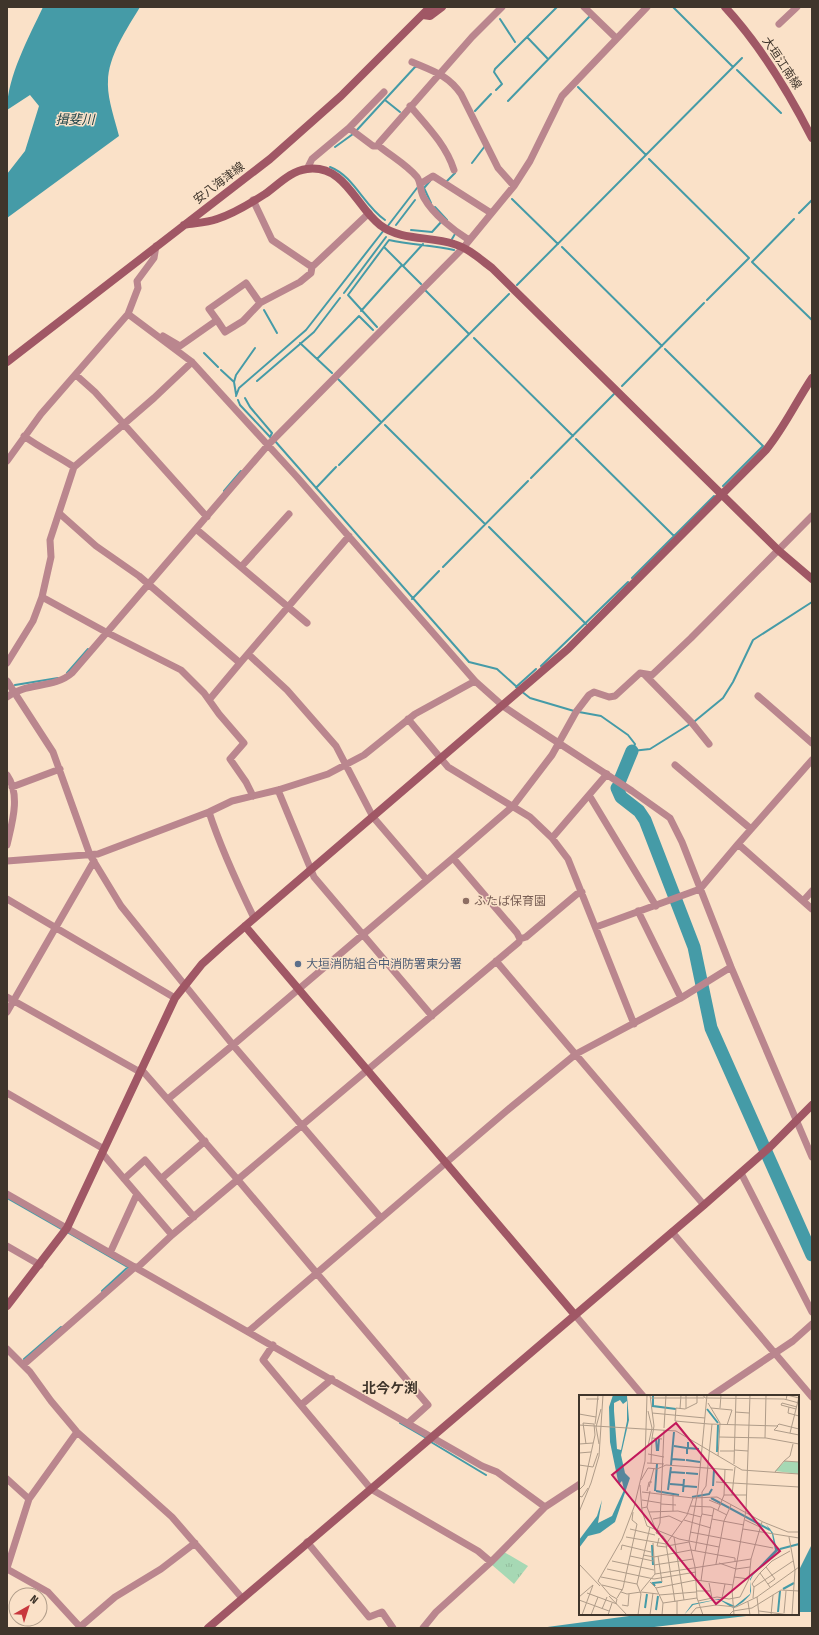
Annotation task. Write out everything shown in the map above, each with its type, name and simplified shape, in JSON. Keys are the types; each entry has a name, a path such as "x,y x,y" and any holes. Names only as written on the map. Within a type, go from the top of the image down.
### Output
{"street":[{"name":"安八海津線","path":"7,362 270,159 341,96 430,7"},
{"path":"423,15 430,16 442,7"},
{"path":"378,146 410,106 502,7"},
{"path":"584,7 616,38"},
{"path":"7,697 15,691 64,681 72,673 268,445 463,248 514,186 530,161 562,96 647,7"},
{"name":"大垣江南線","path":"725,7 754,42 778,75 812,138"},
{"path":"779,24 797,7"},
{"path":"412,62 440,73 453,83 461,94 498,168 514,186"},
{"path":"307,169 312,159 349,128 384,92"},
{"path":"410,106 430,129 449,156 454,170"},
{"path":"349,128 373,146 378,146 411,171 419,179 424,197 435,211 458,233 469,240"},
{"path":"184,225 217,219 253,200 291,175 307,169 321,169 335,175 346,184 379,225 391,232 454,244 463,248 492,268 778,550 812,579"},
{"path":"420,184 434,176 491,213"},
{"path":"253,200 272,240 312,267"},
{"path":"260,303 246,283 209,309 225,332 243,321 260,303 300,282 310,273 312,267 369,213"},
{"path":"8,458 41,414 128,314 138,288 137,281 154,258 156,246"},
{"path":"128,314 192,362 349,536 475,681 503,706 607,774 670,818 682,842 731,967 812,1157"},
{"path":"159,337 164,335 180,346 217,320"},
{"path":"7,663 33,621 42,597 51,557 50,540 74,467 192,362"},
{"path":"76,375 95,392 207,517"},
{"path":"7,1306 67,1228 175,998 202,964 568,649 766,450 779,434 800,396 812,378"},
{"path":"24,436 38,447 53,452 74,467"},
{"path":"60,513 96,546 149,585 240,663"},
{"path":"241,567 289,514"},
{"path":"168,1099 454,858 513,806 560,744 576,712 589,695 594,692 609,697 615,696 640,673 652,675 656,672 812,516"},
{"path":"196,529 307,623"},
{"path":"209,700 349,536"},
{"path":"42,597 107,633 181,670 209,700 244,743 230,759 246,782 253,796"},
{"path":"248,654 299,702 336,746 373,817 427,880"},
{"path":"644,674 692,722 709,744"},
{"path":"7,681 15,691 53,752 92,858 121,906 233,1045 381,1218"},
{"path":"7,1012 10,998 55,927 92,858 98,854 209,812 232,800 278,790 328,774 364,755 408,719 475,681"},
{"path":"758,696 812,743"},
{"path":"408,719 448,767 530,817 552,838 568,859 634,1024"},
{"path":"596,928 700,888 812,760"},
{"path":"675,764 751,829"},
{"path":"12,786 60,769"},
{"path":"552,838 607,774"},
{"path":"7,775 12,786 14,812 7,845"},
{"path":"278,790 314,877 432,1016"},
{"path":"589,795 656,906"},
{"path":"209,812 230,870 254,918"},
{"path":"738,844 812,909"},
{"path":"7,861 92,858"},
{"path":"454,858 517,933 520,939"},
{"path":"803,901 812,891"},
{"path":"23,1365 172,1235 368,1071 519,942 520,939 526,937 577,894 582,892"},
{"path":"7,899 175,998"},
{"path":"638,911 681,998"},
{"path":"245,926 642,1395"},
{"path":"496,961 704,1205"},
{"path":"249,1331 576,1054 681,998 731,967"},
{"path":"10,998 141,1070 238,1180 428,1405 408,1423"},
{"path":"7,1093 103,1151 124,1179 172,1235"},
{"path":"208,1628 763,1154 812,1105"},
{"path":"162,1178 205,1142"},
{"path":"124,1179 145,1160 194,1217"},
{"path":"741,1173 812,1312"},
{"path":"7,1194 433,1436 482,1466 497,1472 545,1507"},
{"path":"110,1253 137,1194"},
{"path":"672,1232 812,1397"},
{"path":"7,1246 40,1265"},
{"path":"713,1395 775,1354 793,1341 812,1324"},
{"path":"273,1345 263,1360 371,1489 478,1551 491,1562"},
{"path":"7,1349 23,1365 77,1432 152,1498 195,1543 242,1598"},
{"path":"300,1405 332,1379"},
{"path":"77,1432 29,1498 7,1569 48,1592 81,1627 114,1597 161,1569 195,1543"},
{"path":"7,1479 29,1498"},
{"path":"423,1628 436,1612 491,1562 545,1507 579,1485"},
{"path":"307,1542 369,1617 382,1612 393,1628"}],"green space":[{"path":"504,1552 528,1566 514,1584 492,1565"}],"water":[{"name":"揖斐川","path":"43,7 140,7 119,43 111,62 109,72 109,95 119,136 7,218 7,174 25,151 39,106 30,95 7,110 8,97 15,71 25,44"},
{"path":"812,1544 812,1612 799,1612 799,1570"},
{"path":"637,1615 755,1615 646,1628 540,1628"}],"waterway":[{"path":"496,90 502,84 494,72 495,69 557,7"},
{"path":"673,7 733,67"},
{"path":"508,101 590,16"},
{"path":"500,19 515,42"},
{"path":"527,37 547,58"},
{"path":"517,285 742,58"},
{"path":"356,131 416,67"},
{"path":"737,70 781,113"},
{"path":"578,87 646,155"},
{"path":"475,111 491,94"},
{"path":"385,100 400,112"},
{"path":"335,147 353,134"},
{"path":"472,163 485,146"},
{"path":"649,159 749,258 707,300"},
{"path":"330,167 346,177 371,207 385,220"},
{"path":"446,182 455,173"},
{"path":"430,181 424,188 431,203"},
{"path":"387,227 417,188"},
{"path":"512,199 558,244"},
{"path":"396,225 415,200"},
{"path":"799,213 812,200"},
{"path":"435,207 447,220"},
{"path":"794,219 752,262 812,320"},
{"path":"411,230 432,232 442,221"},
{"path":"236,396 239,388 306,330 384,230"},
{"path":"452,239 455,234"},
{"path":"344,293 386,237"},
{"path":"377,327 348,295 389,240 454,250"},
{"path":"403,266 423,244"},
{"path":"384,247 421,284"},
{"path":"562,247 662,346"},
{"path":"361,311 402,265"},
{"path":"425,290 469,334"},
{"path":"339,465 509,294"},
{"path":"257,381 314,332 340,298"},
{"path":"622,386 704,303"},
{"path":"264,310 277,333"},
{"path":"317,359 359,316 373,330"},
{"path":"474,338 573,436"},
{"path":"300,343 332,373"},
{"path":"234,382 236,375 255,348"},
{"path":"665,349 763,446 723,486"},
{"path":"204,353 218,367"},
{"path":"221,370 234,382 236,394"},
{"path":"337,378 381,422"},
{"path":"531,478 614,394"},
{"path":"245,398 250,407 272,433 270,437"},
{"path":"238,400 240,405 271,438"},
{"path":"385,425 485,524"},
{"path":"576,439 674,536"},
{"path":"275,441 469,662 497,669 518,688"},
{"path":"316,488 336,467"},
{"path":"224,491 241,471"},
{"path":"443,567 528,481"},
{"path":"632,578 714,496"},
{"path":"489,527 586,624"},
{"path":"412,599 439,571"},
{"path":"541,666 628,582"},
{"path":"695,721 723,698 733,682 753,640 812,602"},
{"path":"67,673 88,649"},
{"path":"516,687 536,669"},
{"path":"15,685 58,678"},
{"path":"521,691 530,698 574,711"},
{"path":"579,712 601,716 628,735 635,744 632,751 650,749 690,724"},
{"path":"620,780 632,751"},
{"path":"617,788 621,797 639,811 645,820 694,947 711,1028 812,1255"},
{"path":"7,1198 63,1230"},
{"path":"67,1232 131,1269"},
{"path":"102,1291 128,1267"},
{"path":"24,1359 61,1327"},
{"path":"400,1423 426,1438"},
{"path":"431,1442 486,1475"}],"place":[{"name":"ふたば保育園","path":"466,901"},
{"name":"大垣消防組合中消防署東分署","path":"298,964"}],"district":[{"name":"北今ケ渕","path":"390,1388"}]}
